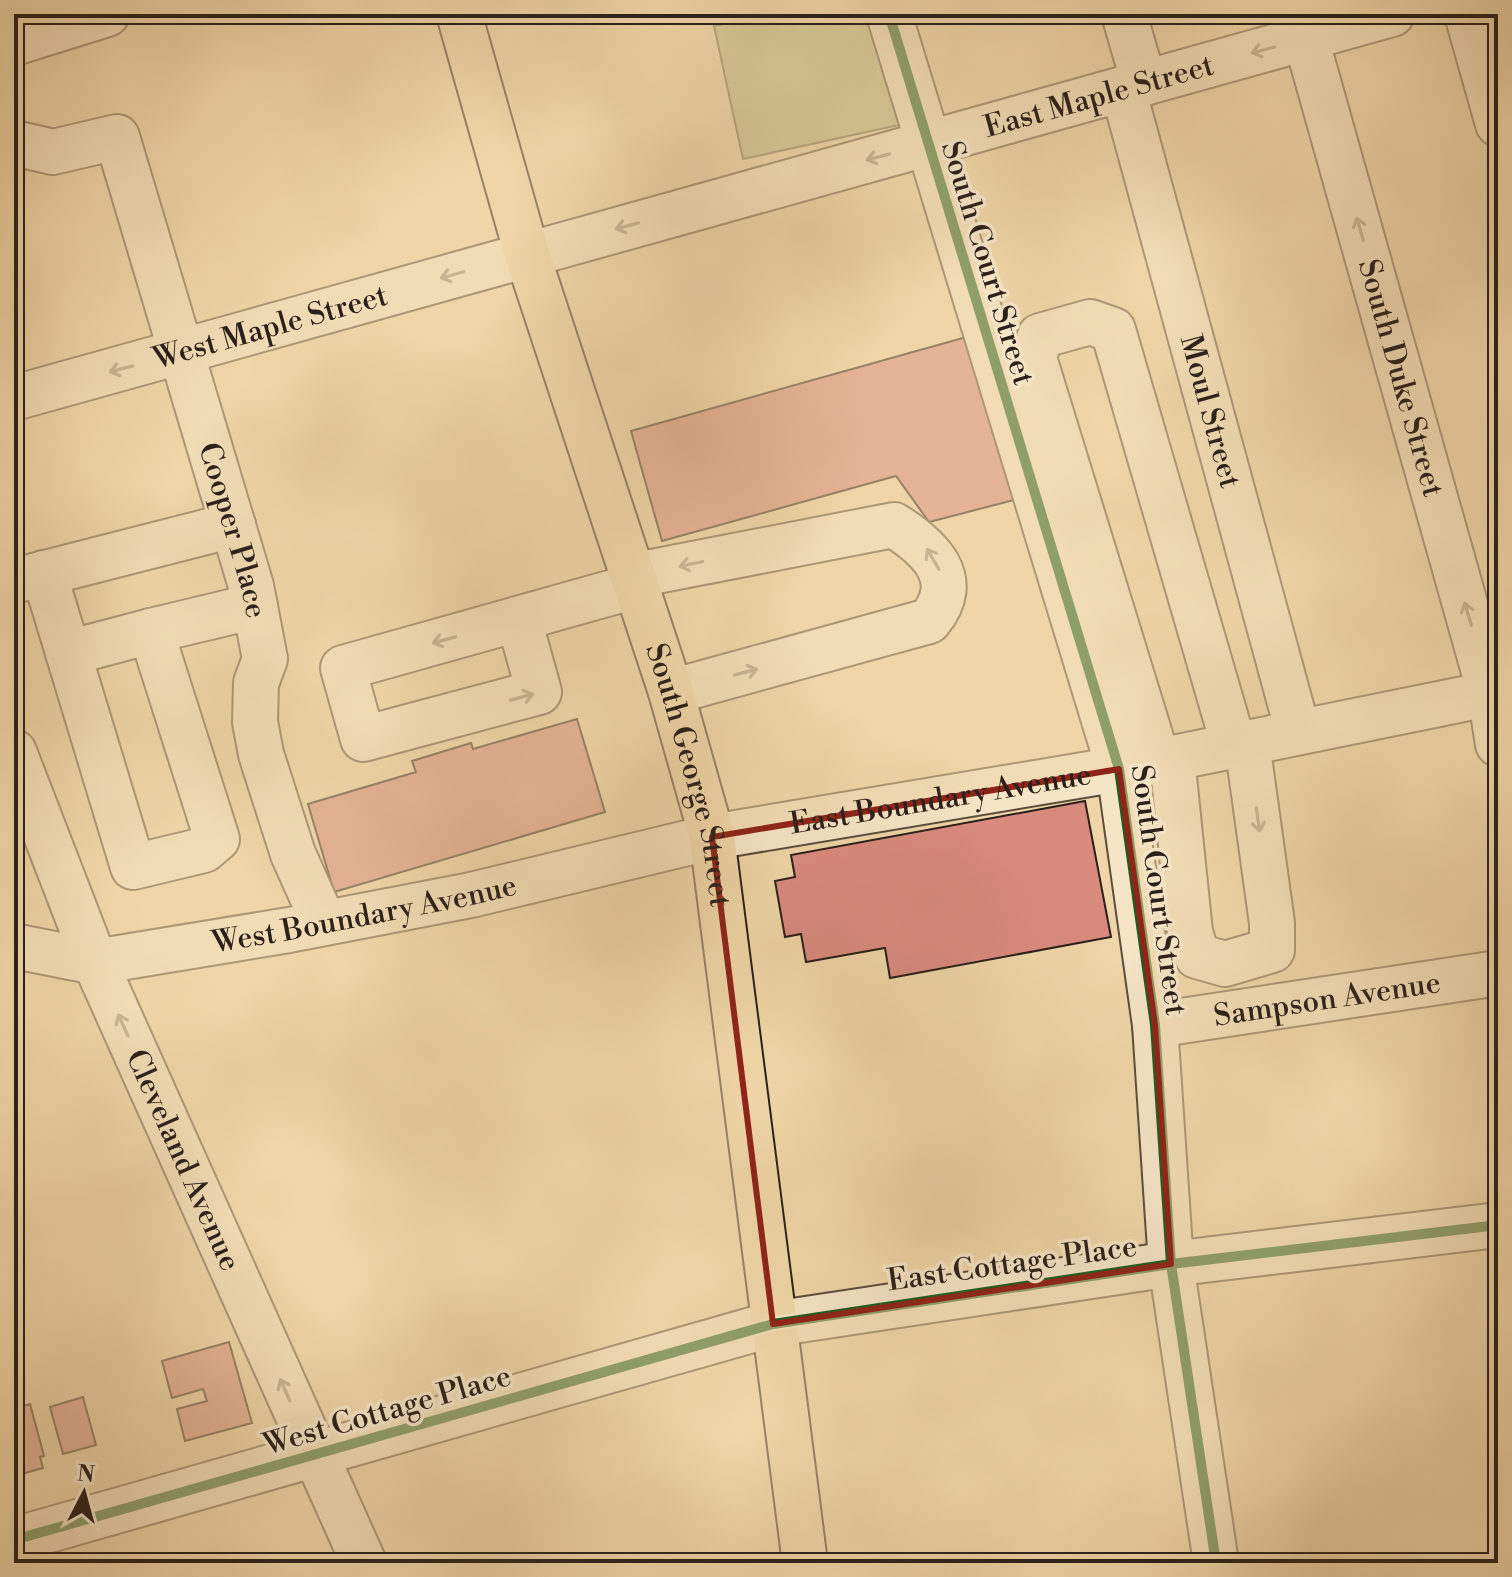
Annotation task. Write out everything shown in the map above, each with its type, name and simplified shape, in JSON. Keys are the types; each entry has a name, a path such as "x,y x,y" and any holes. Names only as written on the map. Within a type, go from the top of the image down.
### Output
{"main road":[{"name":"South George Street","path":"459,14 527,254 671,692 712,837 805,1563"}],"street":[{"path":"14,43 107,14"},
{"name":"South Court Street","path":"889,14 926,143 1150,763 1155,1025 1171,1264 1216,1563"},
{"name":"Moul Street","path":"1124,14 1134,86 1298,732"},
{"name":"East Maple Street","path":"527,254 1134,86 1303,26 1392,14"},
{"path":"1467,14 1498,124"},
{"name":"South Duke Street","path":"1303,26 1494,693 1498,744"},
{"name":"Cooper Place","path":"14,143 53,152 117,137 184,352 255,606 265,659 256,683 255,722 261,754 293,854 324,923"},
{"name":"West Maple Street","path":"14,398 527,254"},
{"path":"1090,322 1113,330 1240,744 1272,923 1272,950 1225,964 1197,956 1150,763 1034,358 1040,336 1090,322"},
{"path":"151,631 217,839 204,850 133,867 68,653 29,577 233,525"},
{"path":"519,620 633,581 894,525 925,545 944,578 944,604 929,621 671,692"},
{"path":"68,653 255,606"},
{"name":"East Boundary Avenue","path":"712,837 1150,763 1494,693"},
{"name":"Cleveland Avenue","path":"14,752 95,962 364,1563"},
{"name":"West Boundary Avenue","path":"14,946 95,962 471,895 712,837"},
{"name":"Sampson Avenue","path":"1155,1025 1498,973"},
{"name":"East Cottage Place","path":"773,1324 1171,1264 1498,1225"},
{"name":"West Cottage Place","path":"14,1540 315,1457 773,1324"}],"highlighted area":[{"path":"1119,769 1155,1025 1171,1264 773,1324 712,837"}],"shaded area":[{"path":"769,14 875,14 899,125 743,159 714,26"}],"building":[{"path":"970,336 1014,500 929,522 896,476 662,541 631,431"},
{"path":"577,719 605,812 334,892 308,804 416,772 412,761 471,743 473,749"},
{"path":"1085,801 1111,937 890,978 885,948 806,962 801,934 785,937 775,881 795,877 791,855"},
{"path":"229,1342 252,1423 185,1441 177,1409 207,1401 203,1389 172,1398 162,1361"},
{"path":"83,1397 96,1445 63,1454 50,1407"},
{"path":"30,1404 44,1456 40,1457 43,1468 14,1476 14,1409"}],"cycle path":[{"path":"889,14 1119,769 1155,1025 1171,1264 1216,1563"},
{"path":"14,1540 773,1324 1171,1264 1498,1225"}]}
